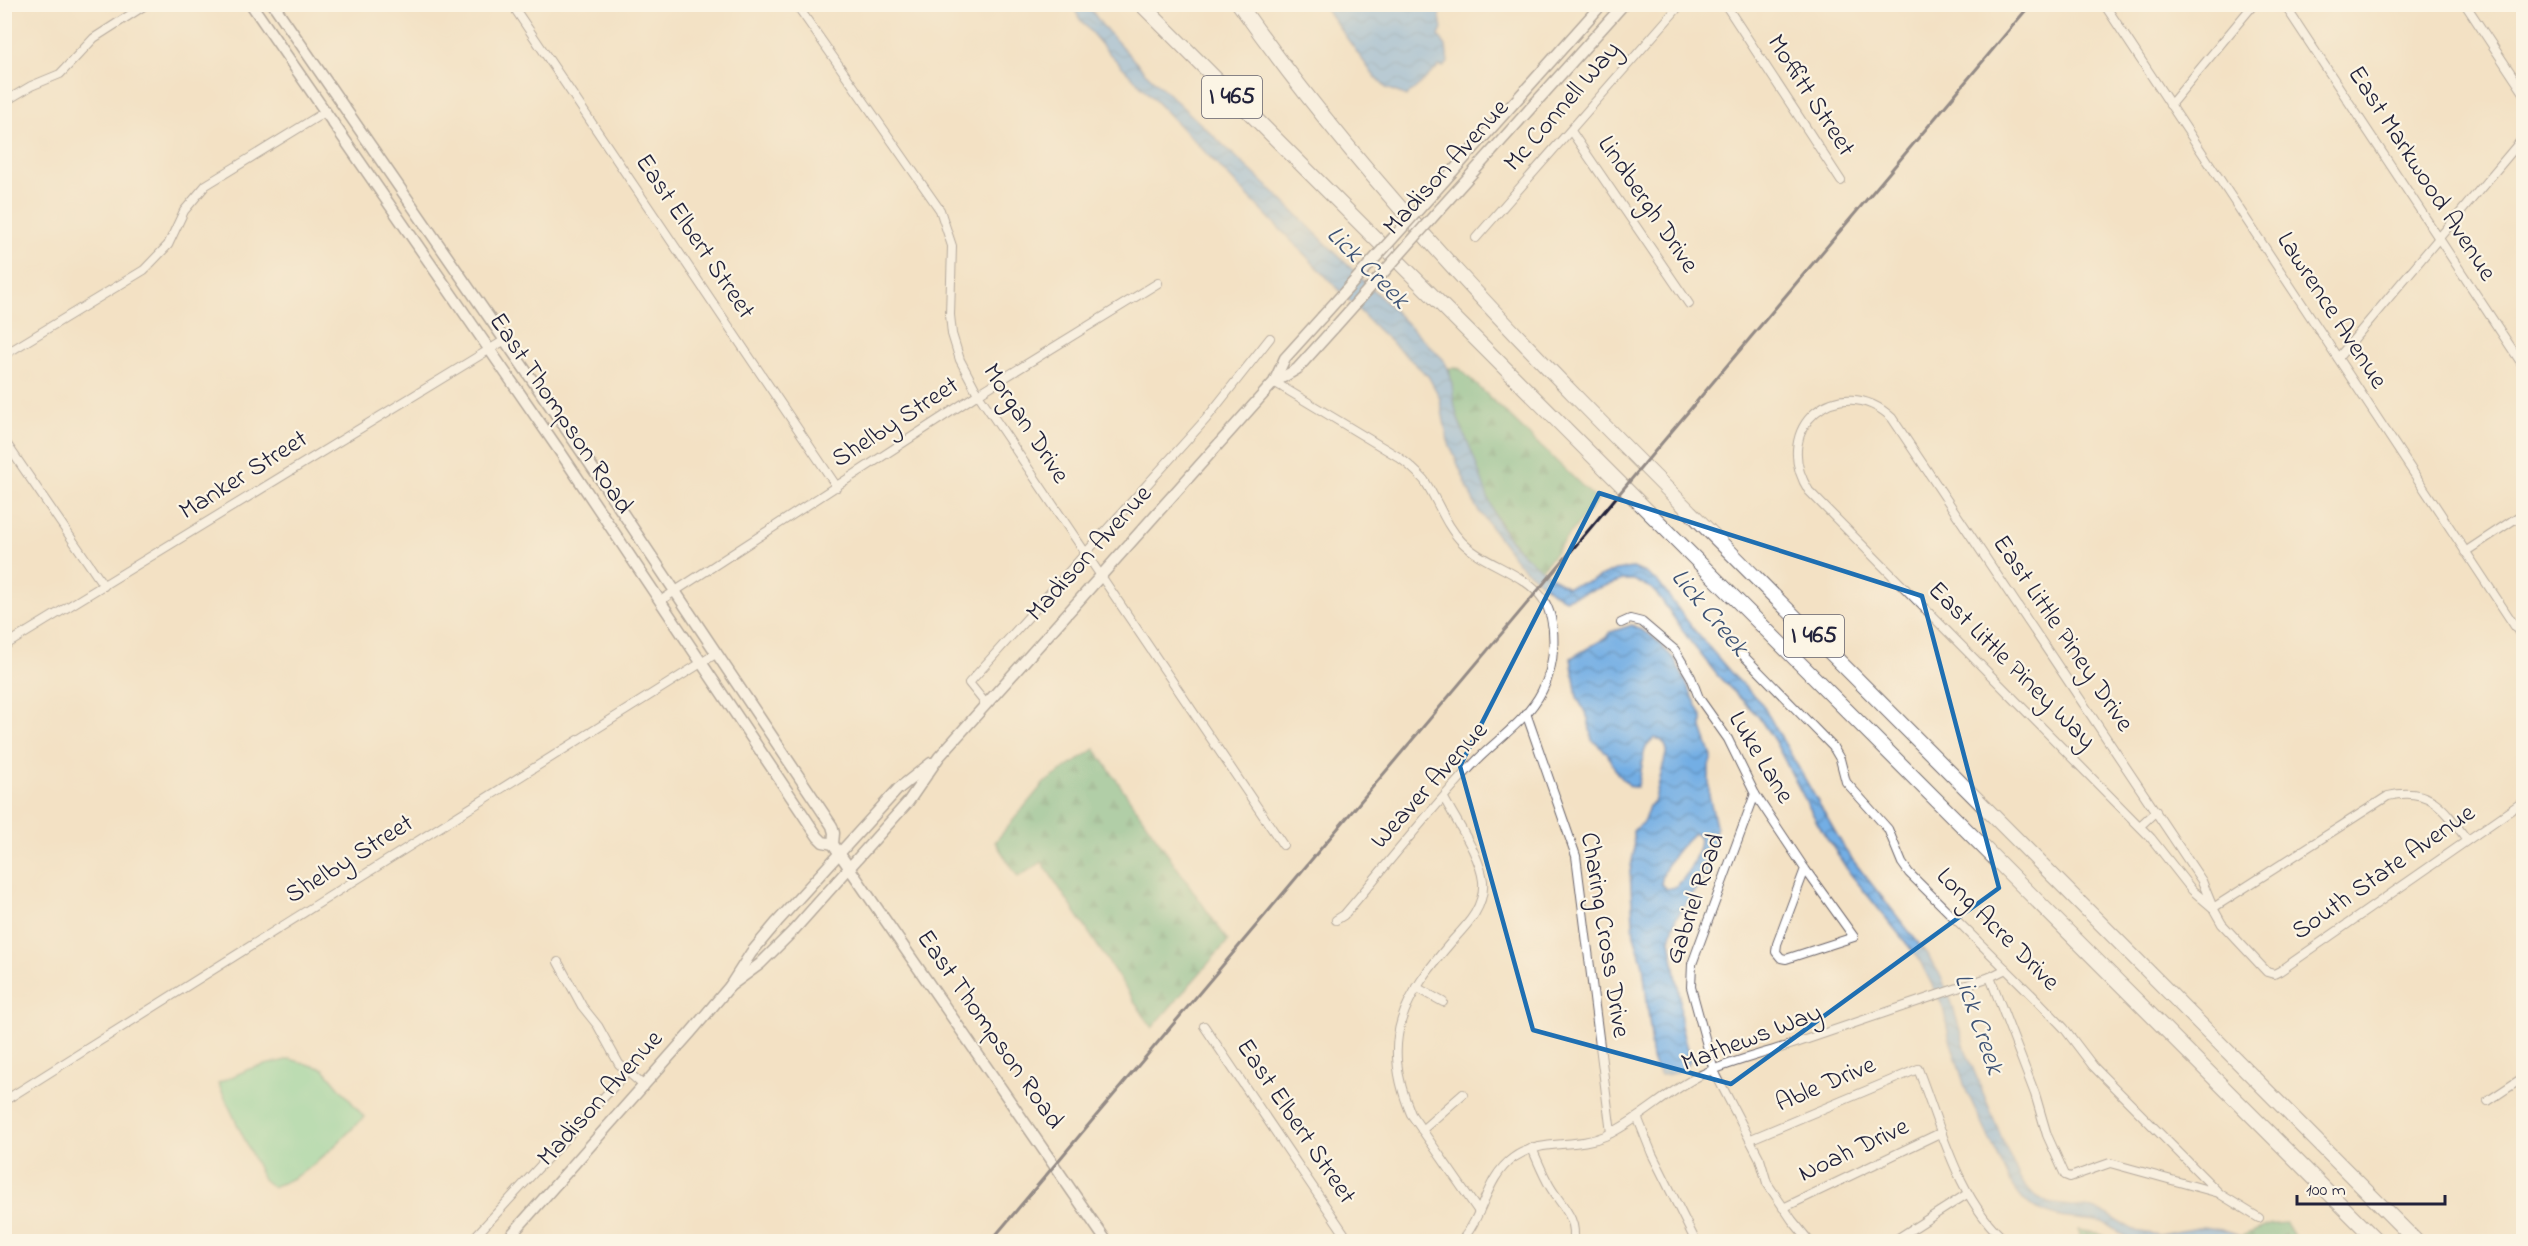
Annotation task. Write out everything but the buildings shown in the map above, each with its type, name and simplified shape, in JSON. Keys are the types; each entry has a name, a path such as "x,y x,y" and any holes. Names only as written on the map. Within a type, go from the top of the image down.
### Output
{"highway":[{"name":"I 465","path":"1141,4 2378,1242"},
{"name":"I 465","path":"1239,4 1341,141 1460,276 1689,510 2418,1242"}],"main road":[{"name":"East Thompson Road","path":"251,4 490,349 818,837 836,848"},
{"name":"East Thompson Road","path":"273,4 717,653 832,826 836,848 1107,1242"},
{"name":"Madison Avenue","path":"730,986 777,948 850,869 908,802 939,757 1274,382 1285,358 1602,4"},
{"name":"Madison Avenue","path":"1274,382 1298,369 1624,4"},
{"path":"325,111 342,104"},
{"name":"Madison Avenue","path":"505,1242 730,986 751,953 836,848 898,789 939,757"}],"street":[{"path":"4,102 31,86 60,74 94,38 147,4"},
{"name":"Morgan Drive","path":"796,4 940,210 952,246 950,315 952,334 960,360 978,394 1283,845"},
{"name":"Mc Connell Way","path":"1476,238 1681,4"},
{"name":"Moffitt Street","path":"1725,4 1841,181"},
{"name":"Lawrence Avenue","path":"2104,4 2523,640"},
{"path":"2170,105 2254,4"},
{"name":"East Markwood Avenue","path":"2284,4 2523,367"},
{"path":"2465,4 2523,93"},
{"name":"East Elbert Street","path":"517,12 837,487"},
{"path":"4,355 144,270 168,245 184,211 206,185 325,111"},
{"name":"Lindbergh Drive","path":"1571,130 1689,304"},
{"path":"2338,358 2523,137"},
{"name":"Shelby Street","path":"660,601 978,394 1158,282"},
{"name":"Madison Avenue","path":"986,704 969,684 1206,419 1270,338"},
{"name":"Manker Street","path":"4,646 505,340"},
{"name":"Weaver Avenue","path":"1274,382 1405,461 1424,481 1462,542 1474,553 1535,590 1544,600 1553,631 1553,654 1548,676 1539,697 1526,713 1477,760 1344,915 1336,920"},
{"name":"East Little Piney Drive","path":"1858,400 1878,407 1892,418 2202,880 2213,908"},
{"name":"East Little Piney Way","path":"1858,400 1830,404 1817,411 1804,426 1797,443 1796,461 1801,479 1809,491 2140,826 2192,890 2213,908 2222,924 2266,972"},
{"path":"4,440 104,586"},
{"path":"2465,552 2523,513"},
{"name":"Luke Lane","path":"1621,623 1630,619 1642,622 1675,650 1691,677 1699,698 1728,739 1755,794 1804,869 1854,937 1789,959 1779,956 1776,950 1804,869"},
{"name":"Long Acre Drive","path":"1737,648 1833,747 1840,759 1846,782 1887,829 1909,873 2064,1028 2093,1066 2220,1194 2259,1218"},
{"name":"Shelby Street","path":"4,1101 717,653"},
{"name":"Charing Cross Drive","path":"1526,713 1576,856 1611,1133"},
{"path":"2213,908 2388,796 2409,793 2422,795 2434,801 2450,817 2466,840"},
{"name":"Gabriel Road","path":"1755,794 1690,970 1691,987 1714,1071 1760,1159 1767,1183 1810,1242"},
{"path":"1444,798 1479,866 1483,893 1472,919 1416,987 1401,1020 1397,1056 1404,1097 1422,1130 1479,1212"},
{"name":"South State Avenue","path":"2266,972 2274,974 2280,971 2523,801"},
{"path":"2140,826 2156,811"},
{"path":"558,962 582,1006 598,1026 619,1064 644,1086"},
{"name":"Mathews Way","path":"1460,1242 1468,1232 1501,1169 1515,1156 1532,1148 1589,1141 1611,1133 1638,1119 1701,1075 1990,977 2006,969"},
{"path":"1990,977 2035,1094 2047,1136 2065,1176 2070,1177 2104,1164 2114,1164 2220,1194"},
{"path":"1416,987 1443,1002"},
{"name":"East Elbert Street","path":"1204,1026 1350,1242"},
{"name":"Able Drive","path":"1750,1139 1918,1069 1942,1132"},
{"name":"Madison Avenue","path":"470,1242 628,1071"},
{"path":"2488,1101 2523,1077"},
{"path":"1422,1130 1463,1094"},
{"path":"1638,1119 1652,1154 1696,1242"},
{"path":"1942,1132 1967,1194 1983,1217 2007,1242"},
{"name":"Noah Drive","path":"1783,1208 1942,1132"},
{"path":"1532,1148 1550,1187 1571,1219 1575,1234 1573,1242"},
{"path":"1892,1242 1967,1194"}],"highlighted area":[{"path":"1599,493 1922,596 1999,888 1731,1084 1533,1030 1460,766"}],"green space":[{"path":"1449,368 1459,368 1597,500 1541,570 1520,551 1502,527 1488,500 1457,418"},
{"path":"1095,749 1228,941 1152,1028 1042,862 1018,877 995,842 1044,783"},
{"path":"290,1059 324,1069 364,1117 310,1167 286,1182 272,1187 263,1179 218,1083 249,1069"},
{"path":"2286,1223 2297,1241 2226,1242 2272,1224"},
{"path":"2078,1230 2097,1233 2116,1241 2082,1241"}],"water":[{"name":"Lick Creek","path":"1073,5 1088,5 1101,24 1145,72 1280,198 1443,359 1451,380 1459,421 1491,506 1511,542 1537,566 1567,587 1591,581 1615,570 1633,568 1645,573 1658,582 1694,630 1762,704 1848,854 1926,953 1939,973 1950,997 1967,1054 2005,1146 2020,1179 2031,1193 2048,1203 2093,1209 2107,1214 2135,1231 2159,1235 2203,1227 2222,1230 2255,1241 2132,1241 2103,1222 2059,1217 2037,1209 2023,1200 2013,1187 1966,1090 1949,1036 1943,1007 1919,959 1849,872 1818,824 1774,740 1758,716 1718,676 1651,588 1634,580 1623,580 1565,599 1552,592 1517,562 1476,507 1448,441 1439,396 1428,376 1377,329 1106,50 1079,18"},
{"path":"1323,5 1438,5 1442,29 1439,36 1446,46 1448,63 1444,67 1439,66 1407,96 1386,88 1372,73"},
{"path":"1632,625 1653,637 1675,660 1702,716 1702,728 1712,757 1709,766 1709,795 1716,826 1713,859 1675,920 1670,940 1680,997 1681,1026 1690,1061 1681,1070 1666,1075 1658,1072 1653,1063 1650,1047 1651,1037 1643,965 1634,935 1630,872 1634,851 1633,831 1644,821 1649,806 1654,803 1667,750 1660,740 1655,738 1650,742 1644,753 1637,787 1631,787 1617,773 1607,753 1592,740 1588,718 1577,697 1571,658 1607,637 1611,632","holes":["1694,833 1699,836 1696,856 1688,871 1675,887 1666,889 1661,884 1665,869"]}],"railway":[{"path":"990,1242 2031,4"}]}
